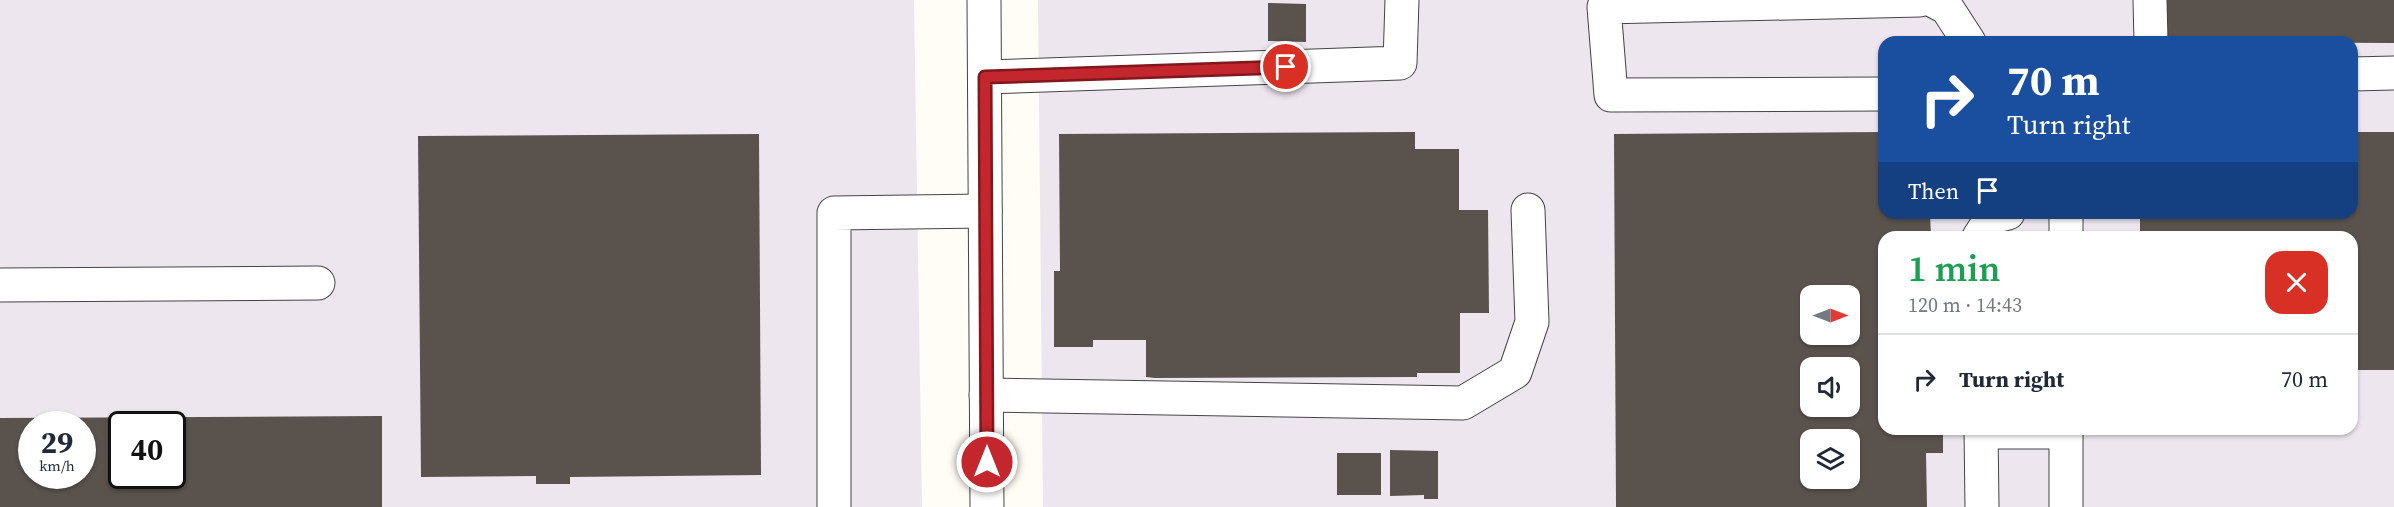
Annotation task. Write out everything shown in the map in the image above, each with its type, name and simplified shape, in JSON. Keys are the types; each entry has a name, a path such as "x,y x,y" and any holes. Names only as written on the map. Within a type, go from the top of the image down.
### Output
{"street":[{"path":"984,0 987,507"},
{"path":"985,77 1400,63 1402,0"},
{"path":"1878,94 1611,95 1604,7 1920,0"},
{"path":"1932,0 1947,8 1965,36"},
{"path":"2150,0 2151,36"},
{"path":"2358,74 2394,73"},
{"path":"986,395 1462,403 1515,372 1532,322 1528,210"},
{"path":"834,507 834,213 985,211"},
{"path":"0,285 318,284"},
{"path":"1981,435 1982,507"},
{"path":"2066,435 2066,507"}],"shaded area":[{"path":"0,0 914,0 922,507 0,507"},
{"path":"1038,0 2394,0 2394,507 1043,507"}],"building":[{"path":"2165,0 2394,0 2394,43 2358,43 2358,36 2165,36"},
{"path":"1268,3 1306,4 1306,42 1268,41"},
{"path":"1415,132 1415,149 1459,149 1459,210 1488,210 1489,313 1460,313 1460,373 1417,373 1417,377 1155,378 1146,377 1146,340 1093,340 1093,347 1054,347 1054,271 1060,271 1059,134"},
{"path":"1878,132 1878,219 1930,219 1931,231 1878,231 1878,435 1943,435 1943,453 1926,453 1927,507 1616,507 1614,134"},
{"path":"2358,132 2394,132 2394,370 2358,370 2358,231 2140,231 2140,219 2358,219"},
{"path":"759,134 761,475 570,477 570,484 536,484 536,476 421,477 418,136"},
{"path":"382,416 382,507 0,507 0,418 18,418 18,489 96,489 96,417 108,417 108,489 186,489 186,417"},
{"path":"1390,450 1438,451 1438,499 1424,499 1424,495 1390,496"},
{"path":"1337,453 1381,453 1381,495 1337,495"}],"route":[{"path":"987,462 985,77 1286,67"}]}
